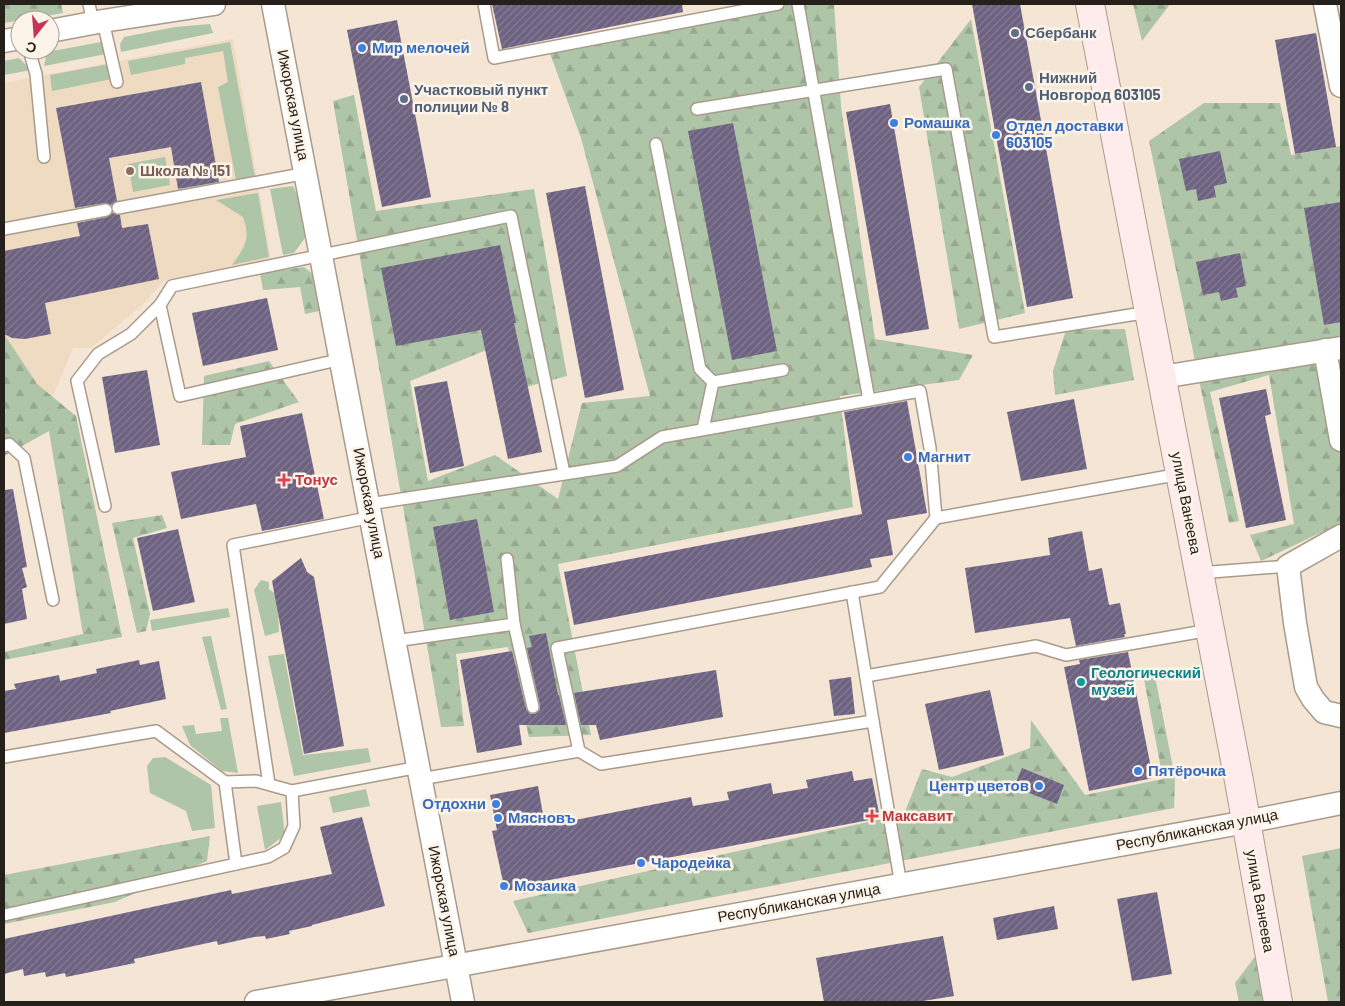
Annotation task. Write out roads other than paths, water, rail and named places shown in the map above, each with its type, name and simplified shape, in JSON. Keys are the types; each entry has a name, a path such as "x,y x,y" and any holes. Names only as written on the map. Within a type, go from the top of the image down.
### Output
{"main road":[{"name":"улица Ванеева","path":"1090,4 1210,630 1278,1002"}],"street":[{"path":"60,28 95,16 145,9 214,4"},
{"name":"Ижорская улица","path":"273,4 307,173 321,256 463,1002"},
{"path":"1325,4 1341,86"},
{"path":"1162,377 1333,349 1341,440"},
{"path":"1341,536 1288,566 1306,687 1324,712 1341,716"},
{"name":"Республиканская улица","path":"256,1002 1246,822 1341,802"}],"lane":[{"path":"484,4 494,58 778,4"},
{"path":"798,4 812,90 870,400"},
{"path":"95,16 118,82"},
{"path":"32,60 36,74 44,157"},
{"path":"696,109 946,69 994,337 1149,312"},
{"path":"656,144 700,369 714,382"},
{"path":"118,208 307,173"},
{"path":"4,228 106,210"},
{"path":"105,506 77,381 98,354 130,334 160,305 172,286 280,262 321,256 511,216 564,473"},
{"path":"160,305 180,396 342,360"},
{"path":"714,382 783,370"},
{"path":"704,429 714,382"},
{"path":"269,784 233,545 370,510 564,473 618,466 662,437 920,390 930,448 936,518"},
{"path":"4,446 9,444 24,458 53,600"},
{"path":"579,751 557,648 880,586 936,518 1180,474"},
{"path":"507,559 514,624 534,707"},
{"path":"1199,573 1288,566"},
{"path":"852,592 900,884"},
{"path":"395,641 514,624"},
{"path":"866,676 1036,646 1066,654 1210,630"},
{"path":"4,757 156,731 225,782 256,781 292,791 579,751 601,764 873,721"},
{"path":"225,782 236,864"},
{"path":"4,915 268,857 284,848 294,826 292,791"}],"place":[{"name":"Сбербанк","path":"1015,33"},
{"name":"Мир мелочей","path":"362,48"},
{"name":"Нижний Новгород 603105","path":"1029,87"},
{"name":"Участковый пункт полиции № 8","path":"404,99"},
{"name":"Ромашка","path":"894,123"},
{"name":"Отдел доставки 603105","path":"996,135"},
{"name":"Школа № 151","path":"130,171"},
{"name":"Магнит","path":"908,457"},
{"name":"Тонус","path":"284,480"},
{"name":"Геологический музей","path":"1081,682"},
{"name":"Пятёрочка","path":"1138,771"},
{"name":"Центр цветов","path":"1039,786"},
{"name":"Отдохни","path":"496,804"},
{"name":"Максавит","path":"872,816"},
{"name":"Мясновъ","path":"498,818"},
{"name":"Чародейка","path":"641,863"},
{"name":"Мозаика","path":"504,886"}]}
